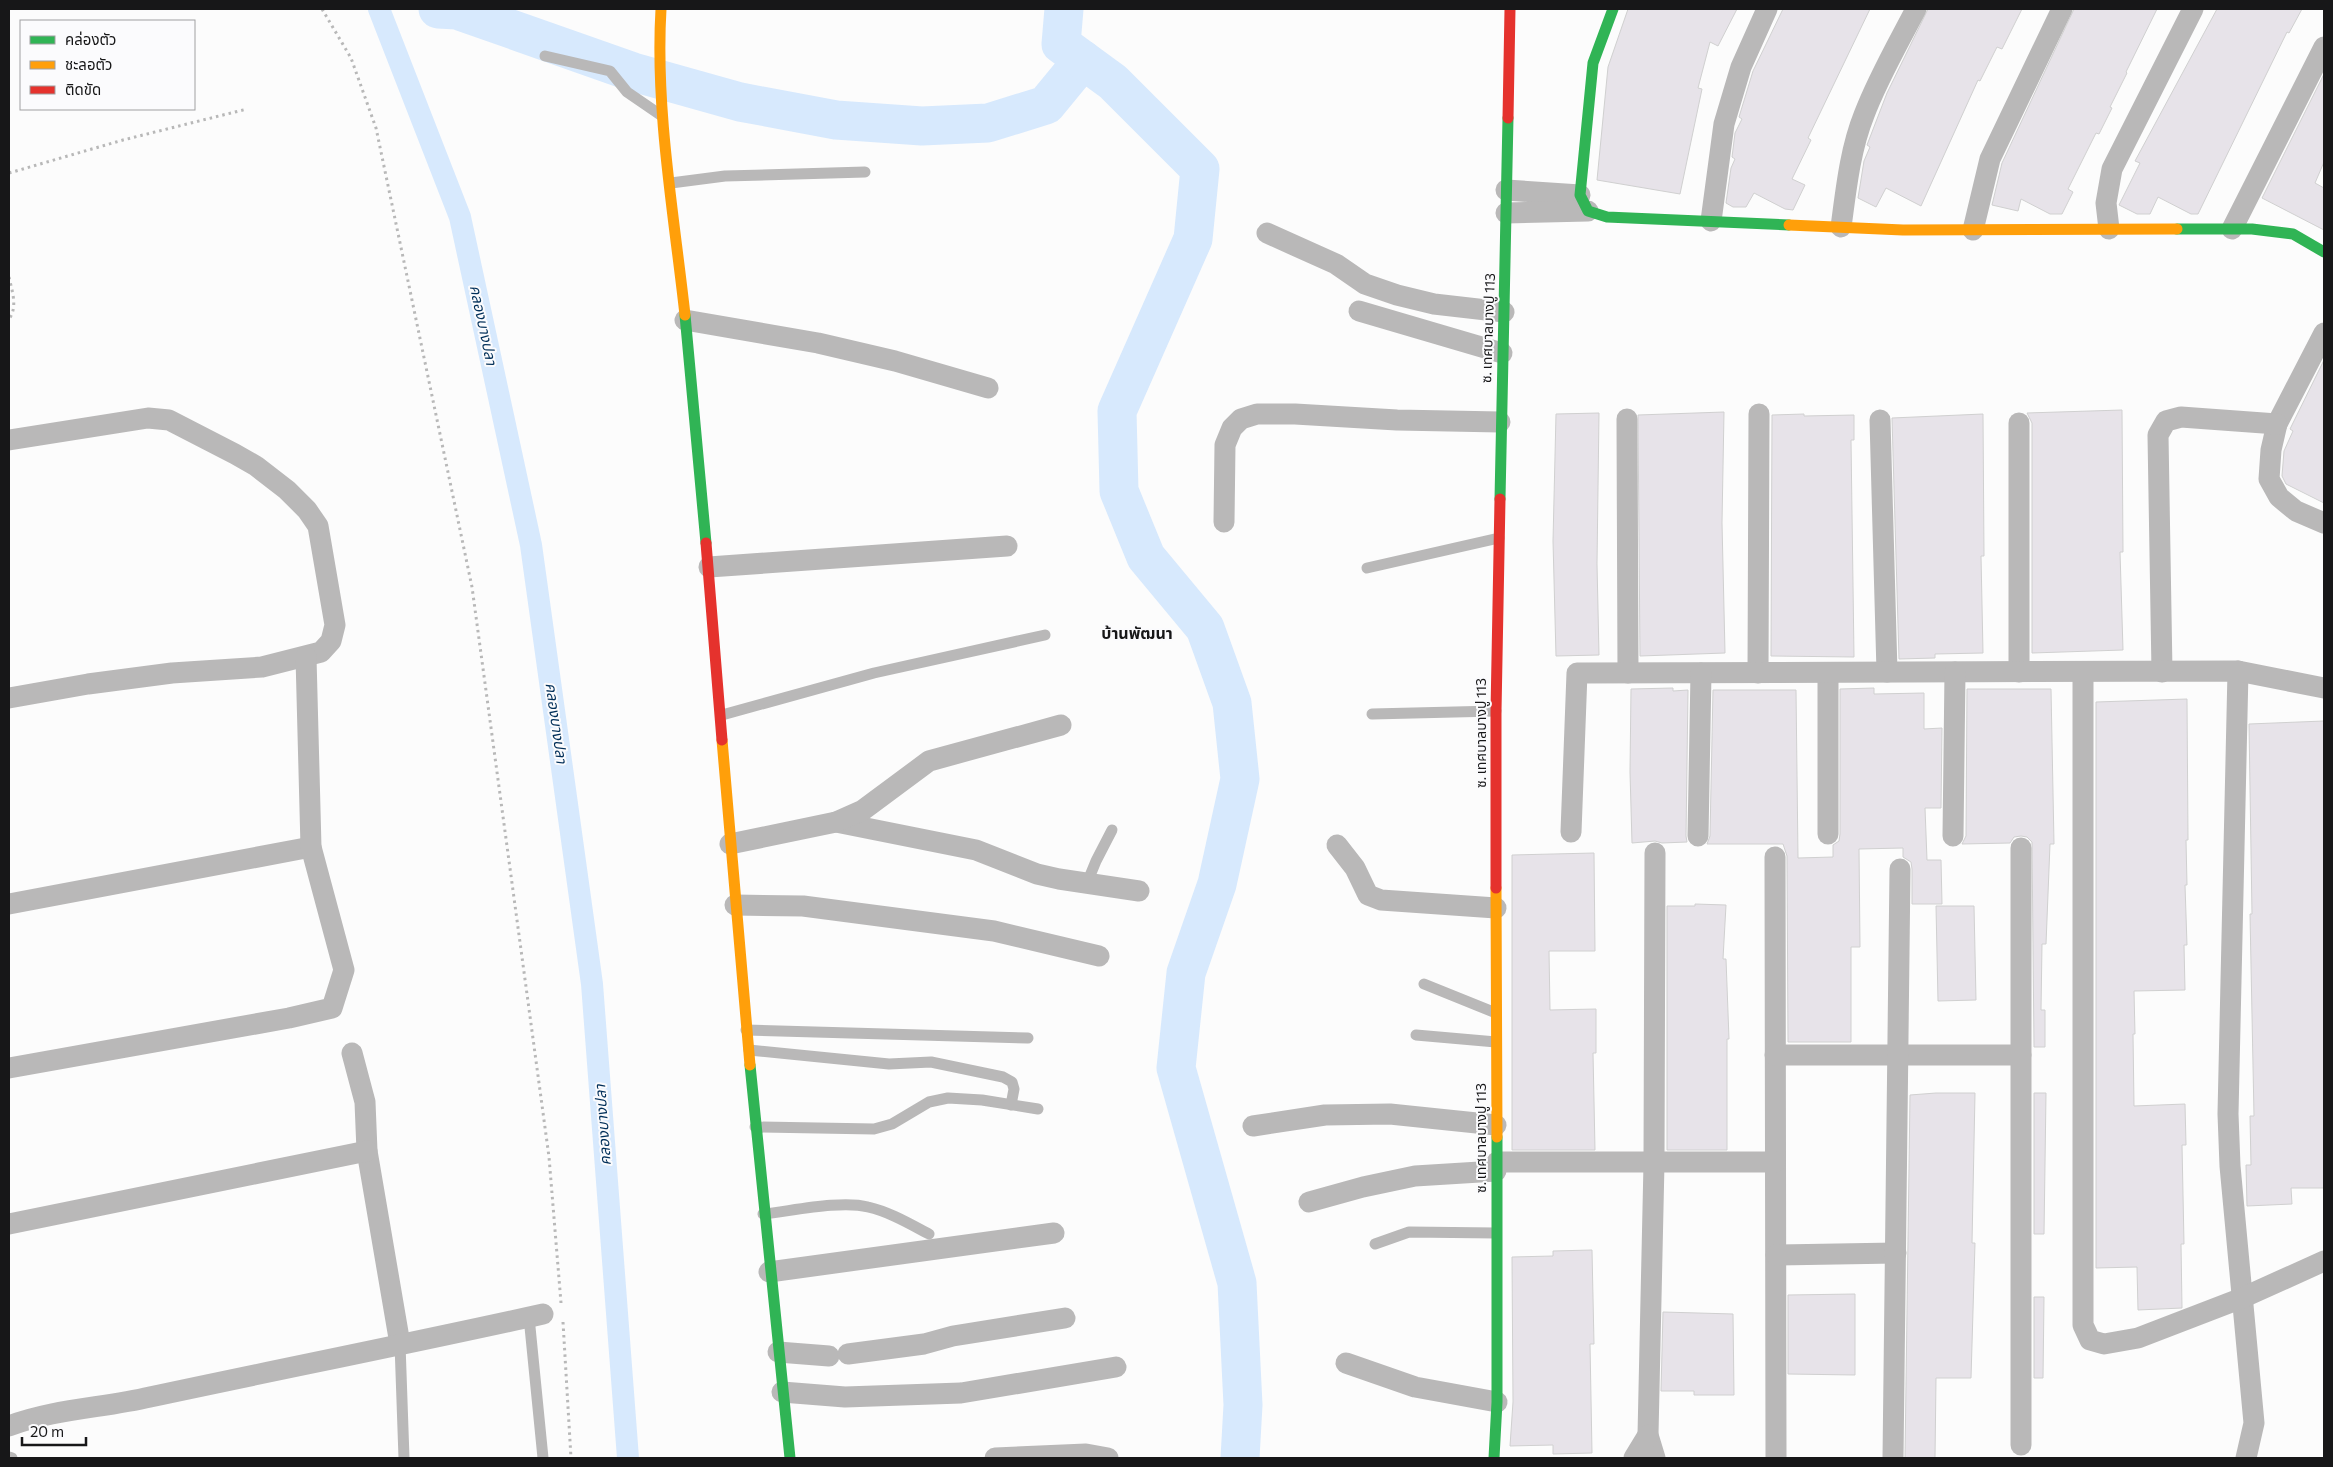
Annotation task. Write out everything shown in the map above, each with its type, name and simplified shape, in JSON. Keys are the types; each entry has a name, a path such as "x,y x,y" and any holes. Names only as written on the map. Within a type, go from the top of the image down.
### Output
{"street":[{"path":"661,9 662,103 691,368 722,716 730,844 746,1030 763,1214 790,1458"},
{"name":"ซ. เทศบาลบางปู 113","path":"1494,1458 1497,1402 1496,711 1500,422 1510,9"},
{"path":"1584,203 1593,63 1613,9"},
{"path":"1710,221 1724,124 1740,66 1767,9"},
{"path":"1841,227 1848,176 1863,117 1880,76 1916,9"},
{"path":"1973,230 1990,159 2062,9"},
{"path":"2109,229 2106,204 2112,169 2193,9"},
{"path":"2232,229 2324,47"},
{"path":"1506,190 1584,203 1607,217 1903,230 2252,229 2293,234 2324,252"},
{"path":"1506,213 1584,203"},
{"path":"1268,233 1336,264 1365,284 1397,295 1434,304 1504,312"},
{"path":"1359,311 1502,354"},
{"path":"685,320 818,343 895,361 988,388"},
{"path":"2324,333 2277,424 2271,450 2269,479 2279,497 2296,511 2324,524"},
{"path":"1224,522 1225,445 1232,428 1241,419 1258,414 1295,414 1397,420 1500,422"},
{"path":"1758,672 1759,414"},
{"path":"9,440 148,418 170,420 256,466 288,490 307,510 318,526 335,625 331,641 321,652 262,667 153,675 9,698"},
{"path":"2162,672 2158,434 2166,421 2181,418 2277,424"},
{"path":"1627,419 1628,673"},
{"path":"1880,420 1887,672"},
{"path":"2019,423 2019,672"},
{"path":"709,567 1007,546"},
{"path":"9,1068 289,1018 332,1008 344,970 311,847 306,657"},
{"path":"1952,836 1955,672"},
{"path":"2083,672 2083,1325 2090,1340 2104,1344 2138,1338 2242,1298 2324,1261"},
{"path":"1571,832 1577,673 2238,672 2324,688"},
{"path":"2238,672 2228,1114 2230,1166 2254,1423 2246,1458"},
{"path":"1698,836 1701,673"},
{"path":"1828,673 1828,834"},
{"path":"730,844 836,822 863,810 929,761 1061,725"},
{"path":"836,822 976,850 1037,874 1139,891"},
{"path":"1337,845 1355,868 1368,895 1381,900 1496,908"},
{"path":"9,904 311,847"},
{"path":"2021,848 2021,1445"},
{"path":"1655,853 1654,1164 1648,1435 1655,1458"},
{"path":"1775,857 1776,1458"},
{"path":"1893,1458 1900,870"},
{"path":"735,905 803,906 994,931 1099,956"},
{"path":"352,1053 364,1102 367,1151 400,1344"},
{"path":"1775,1055 2021,1055"},
{"path":"1254,1126 1325,1115 1390,1114 1496,1125"},
{"path":"9,1224 367,1151"},
{"path":"1309,1202 1363,1187 1415,1176 1496,1167 1776,1162"},
{"path":"770,1272 1054,1233"},
{"path":"1776,1255 1896,1253"},
{"path":"9,1426 28,1419 59,1412 141,1399 549,1313"},
{"path":"778,1352 838,1355 924,1344 953,1336 1065,1318"},
{"path":"1346,1363 1415,1387 1497,1402"},
{"path":"782,1392 845,1397 961,1393 1116,1367"},
{"path":"1634,1458 1648,1435"},
{"path":"995,1458 1086,1454 1108,1458"}],"lane":[{"path":"545,56 610,71 627,92 664,117"},
{"path":"671,183 725,176 865,172"},
{"path":"1367,568 1499,538"},
{"path":"722,716 874,673 1045,635"},
{"path":"1372,714 1496,711"},
{"path":"1087,883 1096,860 1112,830"},
{"path":"1424,984 1496,1013"},
{"path":"746,1030 1028,1038"},
{"path":"1416,1035 1496,1042"},
{"path":"748,1050 889,1064 931,1062 1003,1077 1012,1082 1014,1089 1011,1105"},
{"path":"755,1127 874,1129 892,1124 929,1102 948,1098 982,1100 1038,1109"},
{"path":"763,1214 850,1205 868,1207 896,1217 929,1234"},
{"path":"1375,1244 1409,1232 1496,1233"},
{"path":"542,1458 549,1313"},
{"path":"400,1344 404,1458"}],"path":[{"path":"322,9 351,58 376,128 472,587 549,1158 549,1313 571,1458"},
{"path":"9,173 114,142 247,109"},
{"path":"9,277 14,299 12,316 9,319"}],"building":[{"path":"1628,9 1737,9 1718,46 1710,42 1698,88 1702,89 1680,194 1597,180 1608,67"},
{"path":"1783,9 1870,9 1808,138 1811,140 1792,179 1805,185 1793,210 1785,209 1754,193 1746,207 1733,207 1726,203 1731,168 1735,159 1732,157 1735,133 1742,119 1739,117 1753,71"},
{"path":"1928,9 2022,9 2002,49 1997,47 1980,81 1978,80 1921,206 1886,188 1876,207 1858,198 1864,161 1870,147 1867,145 1887,93"},
{"path":"2074,9 2157,9 2110,107 2112,108 2099,134 2096,133 2068,189 2073,192 2062,214 2050,214 2021,199 2018,211 1992,205 2002,163"},
{"path":"2217,9 2302,9 2289,33 2287,32 2198,214 2191,214 2158,197 2150,214 2137,214 2119,205 2140,163 2135,161"},
{"path":"2324,74 2324,162 2315,183 2324,188 2324,230 2262,198"},
{"path":"2324,360 2324,503 2286,484 2282,476 2284,451 2293,431 2290,429"},
{"path":"2122,410 2123,552 2120,552 2123,650 2032,653 2032,423 2027,413"},
{"path":"1724,412 1722,523 1725,653 1640,656 1638,415"},
{"path":"1599,413 1597,564 1599,655 1556,656 1553,541 1556,414"},
{"path":"1804,414 1804,416 1854,415 1854,440 1851,440 1854,657 1771,656 1772,415"},
{"path":"1983,414 1984,556 1981,556 1983,653 1935,654 1935,658 1899,659 1892,418"},
{"path":"1673,688 1673,691 1688,690 1687,842 1662,843 1655,841 1632,843 1630,772 1631,689"},
{"path":"1874,688 1874,694 1924,693 1924,729 1942,728 1941,808 1925,808 1927,860 1941,860 1942,904 1912,904 1911,862 1903,857 1903,848 1859,849 1860,947 1851,947 1851,1042 1788,1042 1787,856 1783,844 1707,844 1710,836 1713,690 1796,690 1798,858 1833,857 1833,845 1839,841 1840,834 1840,689"},
{"path":"1967,689 2051,689 2054,844 2050,844 2046,944 2042,944 2041,1010 2045,1010 2045,1047 2034,1047 2032,842 2027,837 2021,836 2014,837 2010,843 1962,844 1966,836"},
{"path":"2187,699 2188,840 2186,840 2187,885 2185,885 2187,945 2184,945 2185,990 2134,991 2135,1034 2133,1034 2134,1106 2185,1104 2186,1145 2182,1145 2184,1244 2181,1244 2182,1308 2138,1310 2137,1267 2096,1268 2096,702"},
{"path":"2324,721 2324,1188 2291,1188 2292,1204 2247,1206 2246,1165 2251,1165 2250,1116 2254,1116 2249,724"},
{"path":"1594,853 1595,951 1549,951 1550,1010 1596,1009 1596,1053 1593,1053 1595,1150 1512,1150 1512,855"},
{"path":"1695,904 1726,905 1723,959 1726,959 1729,1039 1727,1039 1727,1150 1667,1150 1667,906 1695,906"},
{"path":"1936,906 1974,906 1976,1000 1938,1001"},
{"path":"1975,1093 1972,1243 1975,1243 1971,1378 1936,1378 1935,1458 1905,1458 1910,1095"},
{"path":"2034,1093 2046,1093 2044,1234 2034,1234"},
{"path":"1592,1250 1594,1344 1590,1344 1592,1453 1553,1454 1553,1445 1510,1446 1513,1402 1512,1257 1553,1256 1553,1251"},
{"path":"1855,1294 1855,1375 1788,1374 1788,1295"},
{"path":"2034,1297 2044,1297 2043,1378 2034,1378"},
{"path":"1663,1312 1733,1314 1734,1395 1694,1395 1694,1391 1661,1391"}],"waterway":[{"name":"คลองบางปลา","path":"379,9 460,217 531,545 592,984 628,1458"},
{"path":"438,9 457,10 633,72 740,102 836,120 922,126 988,123 1046,105 1083,60"},
{"path":"1064,9 1061,44 1113,82 1200,169 1193,239 1117,411 1119,491 1146,557 1205,628 1232,703 1240,779 1217,884 1186,973 1176,1068 1237,1283 1243,1405 1240,1458"}],"traffic: fast":[{"path":"1613,9 1593,63 1580,195 1588,211 1607,217 1789,225"},
{"path":"1500,499 1508,118"},
{"path":"2177,229 2252,229 2293,234 2324,252"},
{"path":"685,315 706,543"},
{"path":"750,1065 790,1458"},
{"path":"1494,1458 1497,1402 1497,1137"}],"traffic: slow":[{"path":"661,9 660,47 663,123 685,315"},
{"path":"1789,225 1903,230 2177,229"},
{"path":"722,740 750,1065"},
{"path":"1496,888 1497,1137"}],"traffic: jam":[{"path":"1508,118 1510,9"},
{"path":"1496,888 1496,711 1500,499"},
{"path":"706,543 722,740"}],"district":[{"name":"บ้านพัฒนา","path":"1137,633"}]}
